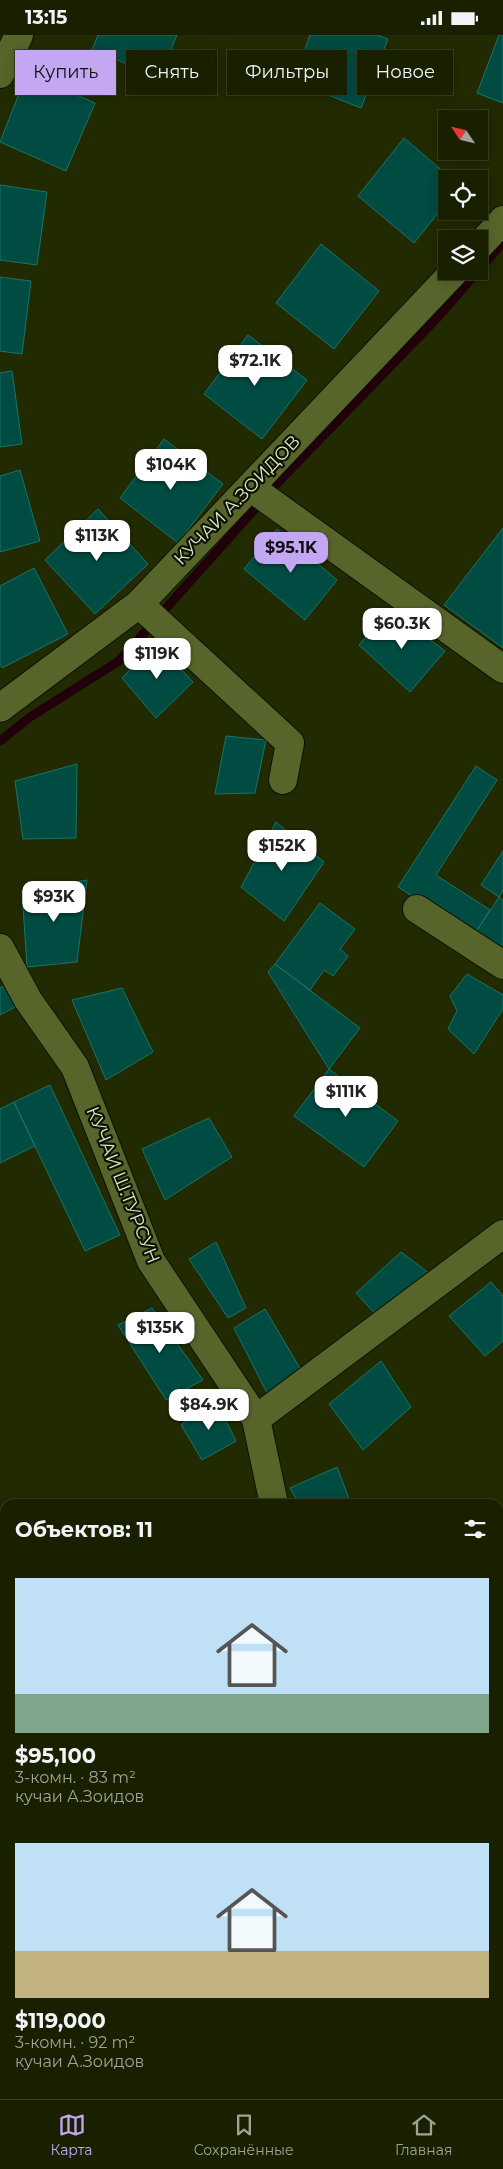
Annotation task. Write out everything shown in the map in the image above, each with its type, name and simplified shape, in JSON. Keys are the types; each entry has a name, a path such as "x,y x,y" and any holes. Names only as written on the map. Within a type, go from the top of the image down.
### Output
{"street":[{"path":"0,73 19,35"},
{"path":"488,237 503,221"},
{"name":"КУЧАИ А.ЗОИДОВ","path":"0,708 139,604 260,494 447,280"},
{"path":"260,494 503,669"},
{"path":"139,604 290,743 283,780"},
{"path":"417,909 503,965"},
{"name":"КУЧАИ Ш.ТУРСУН","path":"0,949 28,1000 75,1067 151,1261 256,1419 273,1499"},
{"path":"256,1419 503,1234"}],"building":[{"path":"98,35 177,35 171,50 126,50 126,64 116,60 116,50 92,50"},
{"path":"310,35 377,35 388,39 384,50 357,50 357,95 366,95 361,108 328,95 347,95 347,50 304,50"},
{"path":"499,35 503,35 503,103 477,93"},
{"path":"18,95 77,95 95,103 66,171 0,142"},
{"path":"404,138 441,170 438,170 438,213 414,243 358,196"},
{"path":"0,185 47,192 37,265 0,260"},
{"path":"321,244 379,291 334,349 276,303"},
{"path":"0,277 31,281 22,354 0,351"},
{"path":"248,335 307,380 262,439 204,394"},
{"path":"12,371 22,444 0,447 0,373"},
{"path":"164,439 223,484 178,543 120,498"},
{"path":"20,470 40,541 0,552 0,476"},
{"path":"98,509 148,564 95,614 45,560"},
{"path":"503,528 503,648 444,605"},
{"path":"277,529 337,580 305,620 244,569"},
{"path":"34,568 68,634 2,668 0,663 0,586"},
{"path":"390,609 445,651 410,692 359,645"},
{"path":"156,642 193,682 156,718 122,678"},
{"path":"226,736 266,740 255,793 215,794"},
{"path":"77,764 76,838 23,839 15,781"},
{"path":"476,766 497,780 436,875 490,910 474,935 398,887"},
{"path":"276,822 324,862 284,921 241,887"},
{"path":"503,851 503,890 499,897 481,885"},
{"path":"87,880 77,962 27,967 22,891"},
{"path":"499,897 503,900 503,954 474,935"},
{"path":"320,903 355,929 340,949 348,956 333,976 324,970 310,990 275,964"},
{"path":"275,964 360,1028 329,1069 268,972"},
{"path":"467,974 503,995 503,1009 474,1054 448,1029 457,1011 450,996"},
{"path":"6,985 17,1006 0,1015 0,988"},
{"path":"122,988 153,1052 106,1080 72,1000"},
{"path":"329,1069 398,1121 364,1167 294,1116"},
{"path":"50,1085 120,1235 85,1251 14,1102"},
{"path":"14,1102 35,1146 0,1163 0,1109"},
{"path":"209,1118 232,1157 165,1200 142,1149"},
{"path":"216,1242 246,1308 228,1318 189,1259"},
{"path":"401,1252 434,1277 380,1319 356,1293"},
{"path":"491,1282 503,1296 503,1341 485,1356 449,1316"},
{"path":"152,1308 203,1380 166,1400 118,1325"},
{"path":"265,1309 304,1375 271,1401 234,1328"},
{"path":"381,1361 411,1407 363,1450 329,1404"},
{"path":"216,1401 236,1441 202,1460 181,1425"},
{"path":"337,1467 349,1499 296,1499 290,1488"}],"waterway":[{"path":"488,260 503,242"},
{"path":"0,741 30,717 119,661 285,475 437,318 470,280"}]}
